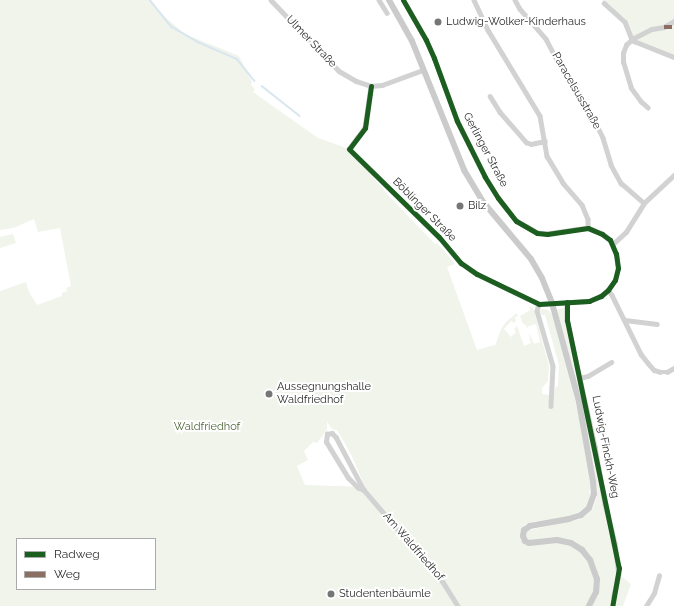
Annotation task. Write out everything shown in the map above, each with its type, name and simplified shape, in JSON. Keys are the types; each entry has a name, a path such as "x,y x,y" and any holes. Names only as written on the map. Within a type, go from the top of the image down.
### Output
{"main road":[{"path":"389,0 404,25 464,170 484,203 531,259 542,278 552,303 579,402 594,494 589,508 581,515 569,519 530,526 524,530 524,536 525,540 530,543 557,540 570,543 582,550 590,560 597,579 596,592 589,606"}],"street":[{"name":"Ulmer Straße","path":"271,0 339,71 356,81 371,86"},
{"path":"379,0 388,13"},
{"name":"Gerlinger Straße","path":"403,0 426,40 457,121 481,170 498,198 512,215 524,226 537,233 547,234 588,228"},
{"path":"474,0 488,30 540,116 547,156 563,183 582,205 588,219 588,228 602,234 613,244 618,268 615,280 608,290 593,300 539,304 537,311 553,366 551,406"},
{"name":"Paracelsusstraße","path":"515,0 520,9 546,39 556,58 590,111 603,138 611,165 622,183 644,203"},
{"path":"604,3 625,22 634,41 674,56"},
{"path":"648,108 641,102 632,88 623,62 623,53 626,45 632,38 652,29 664,27 674,21"},
{"path":"371,86 395,82 423,70"},
{"name":"Böblinger Straße","path":"371,86 365,128 349,148 440,237 461,263 477,274 539,304"},
{"path":"490,96 500,112 526,142 531,144 545,141"},
{"path":"613,244 626,232 644,203 674,175"},
{"path":"608,290 625,320 641,354 654,370 666,372 674,368"},
{"name":"Ludwig-Finckh-Weg","path":"568,302 567,320 619,568 614,596"},
{"path":"625,320 657,324"},
{"path":"580,378 588,376 611,362"},
{"name":"Am Waldfriedhof","path":"364,490 358,488 348,478 326,442 327,434 332,433 336,437 364,490 444,582 458,606"},
{"path":"646,606 654,593 659,576"}],"green space":[{"name":"Waldfriedhof","path":"0,0 150,0 160,13 185,34 239,56 252,82 251,85 255,89 253,92 318,138 349,149 390,197 435,244 437,243 442,248 455,264 447,267 477,350 495,346 501,329 506,322 517,313 518,316 515,317 516,321 514,323 511,321 504,329 511,337 516,332 514,329 517,326 524,346 531,343 529,335 534,344 540,342 536,324 527,328 525,324 523,324 520,316 530,310 529,307 533,307 549,366 548,381 542,388 542,394 549,395 549,406 553,406 555,388 558,386 559,365 545,315 541,315 540,311 541,309 548,310 552,314 578,411 591,485 589,492 591,493 587,505 581,511 567,517 531,522 524,525 530,530 581,519 592,509 597,497 573,371 557,310 566,307 614,544 618,574 631,584 623,606 0,606 0,291 26,282 29,292 37,305 62,296 62,293 67,291 66,288 71,286 60,228 38,232 34,219 13,228 0,230","holes":["327,422 332,429 337,430 351,454 365,487 305,485 297,466 308,460 304,451 313,442 317,443 327,430"]},
{"path":"602,0 674,0 674,57 634,41 625,22"},
{"path":"13,234 16,243 0,248 0,237"}],"waterway":[{"path":"150,0 172,27 198,42 237,59 255,81"},
{"path":"262,86 300,116"}],"marked path":[{"path":"664,27 674,27"}],"cycle path":[{"path":"371,86 365,128 349,149 439,237 461,263 477,274 539,304 589,301 601,296 608,290 615,280 618,268 616,254 610,240 602,234 588,228 547,234 537,233 516,221 498,198 485,177 457,121 426,40 403,0"},
{"path":"567,302 567,320 619,568 612,606"}],"place":[{"name":"Ludwig-Wolker-Kinderhaus","path":"438,22"},
{"name":"Bilz","path":"460,206"},
{"name":"Aussegnungshalle Waldfriedhof","path":"269,394"},
{"name":"Studentenbäumle","path":"331,594"}]}
